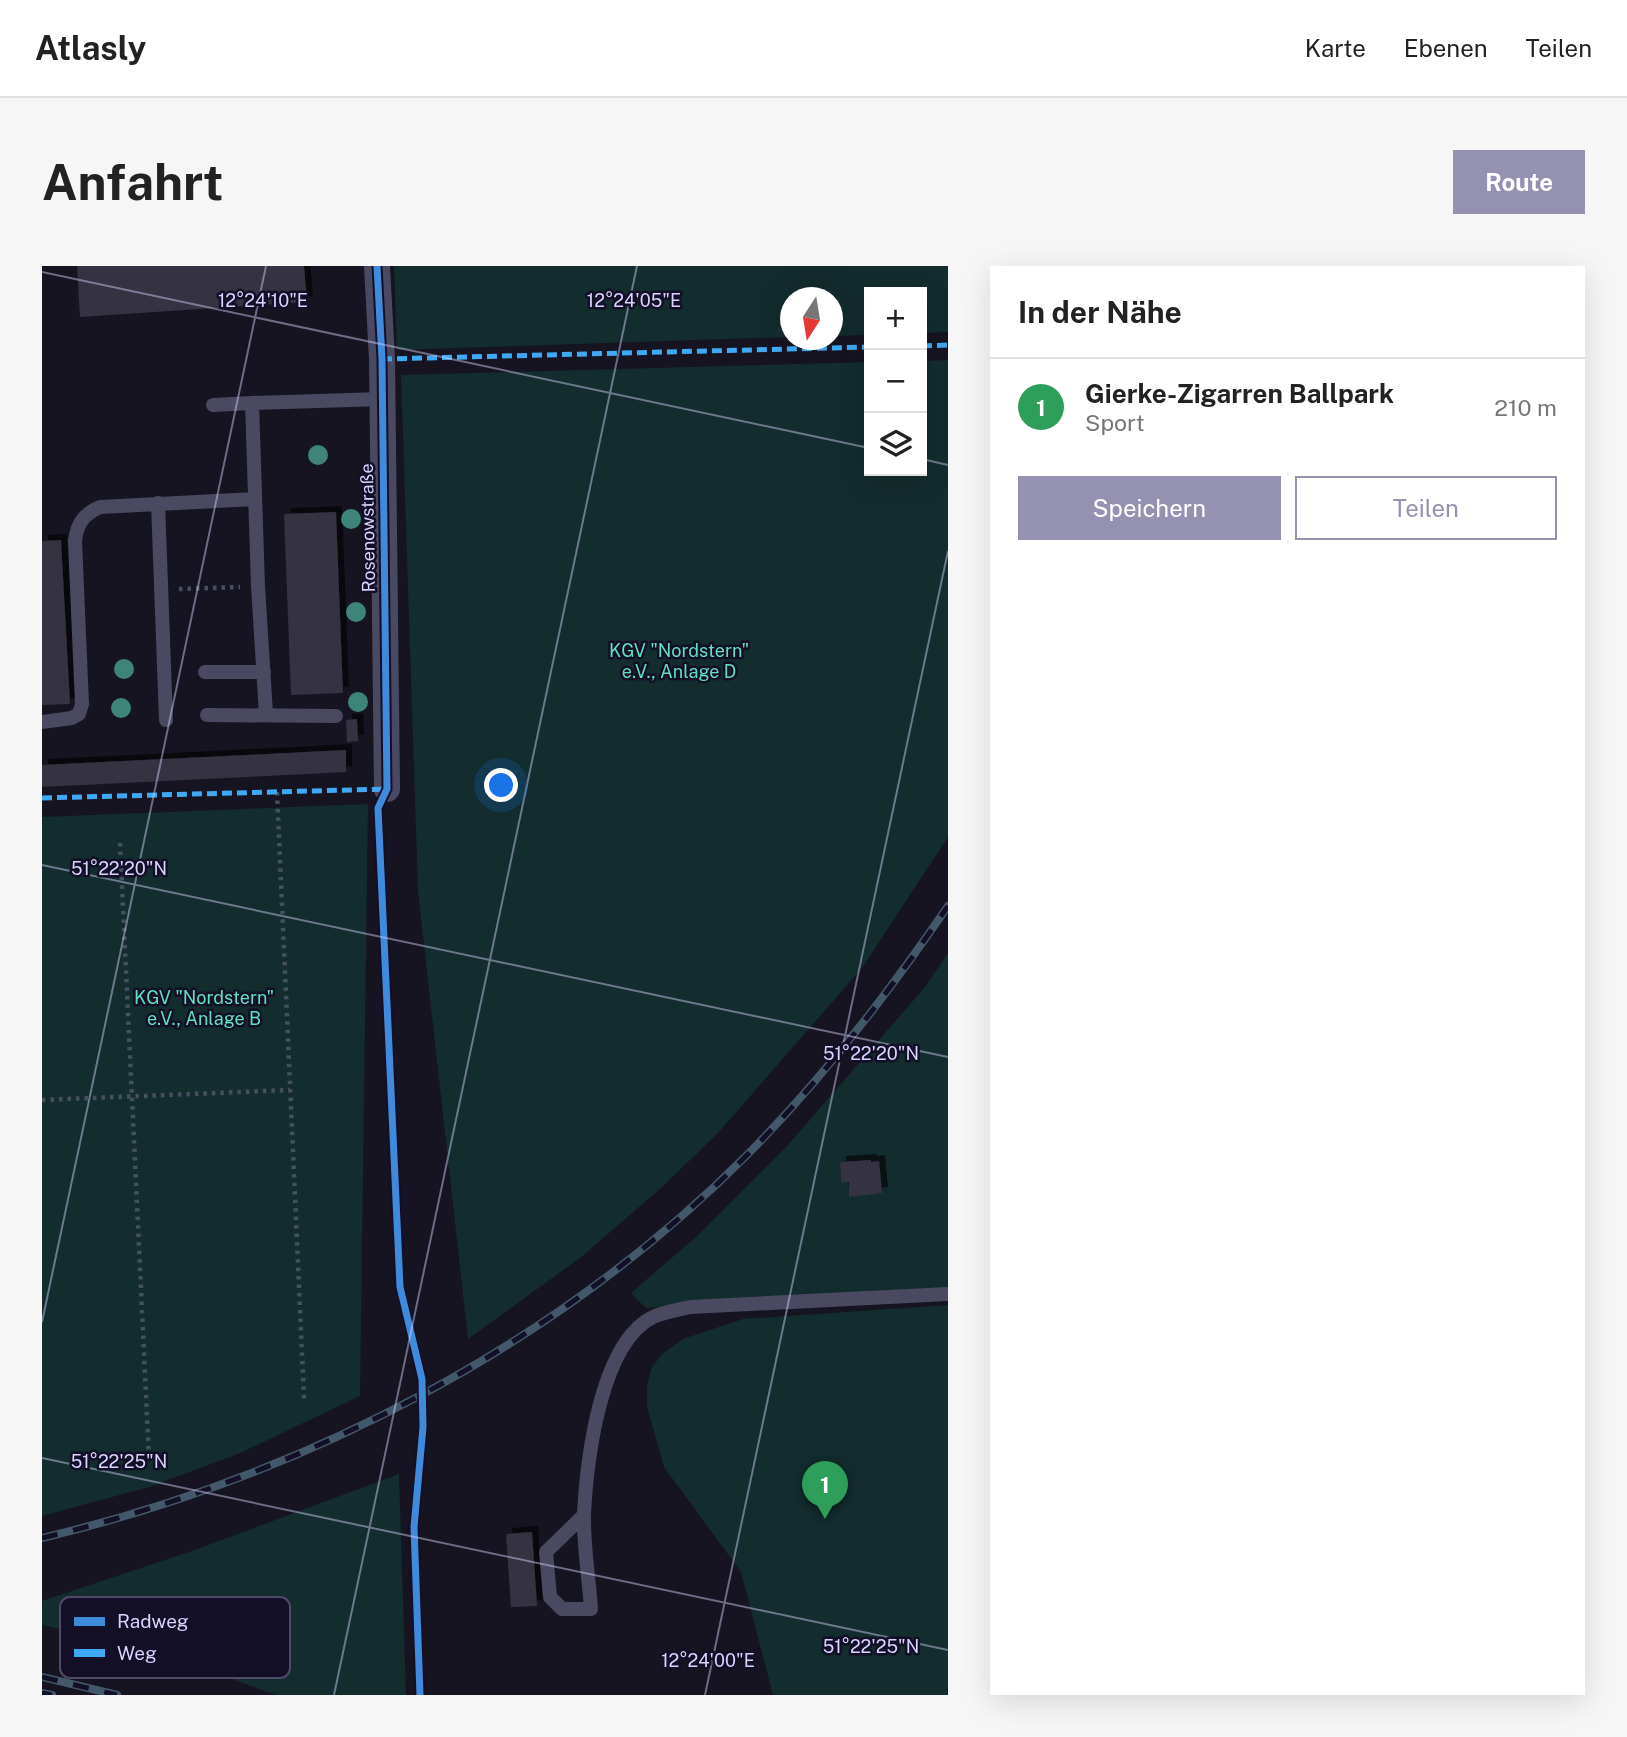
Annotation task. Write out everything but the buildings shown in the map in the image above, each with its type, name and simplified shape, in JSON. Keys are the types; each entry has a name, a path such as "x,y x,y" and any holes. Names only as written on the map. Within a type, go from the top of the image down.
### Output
{"street":[{"name":"Rosenowstraße","path":"377,266 382,399 387,789"}],"lane":[{"path":"213,405 382,399"},
{"path":"252,403 258,586 266,714"},
{"path":"42,722 72,719 79,714 82,704 75,541 80,523 90,511 100,507 255,499"},
{"path":"158,503 166,720"},
{"path":"205,672 264,672"},
{"path":"207,715 335,716"},
{"path":"584,1515 546,1552 550,1597 562,1609 591,1609 584,1515 594,1423 607,1381 625,1341 652,1317 690,1307 948,1294"}],"path":[{"path":"161,589 258,586"},
{"path":"277,792 304,1399"},
{"path":"120,843 149,1460"},
{"path":"42,1100 290,1090"}],"green space":[{"path":"394,266 948,266 948,332 927,333 927,287 864,287 864,335 843,336 843,287 780,287 780,337 397,350"},
{"name":"KGV \"Nordstern\" e.V., Anlage D","path":"948,360 948,837 862,968 718,1133 661,1188 580,1258 468,1339 418,891 401,375 864,362 864,476 927,476 927,361"},
{"name":"KGV \"Nordstern\" e.V., Anlage B","path":"368,804 360,1396 238,1454 149,1487 42,1516 42,817"},
{"path":"948,953 948,1290 646,1308 631,1293 697,1236 787,1146 925,987","holes":["840,1162 879,1162 881,1193 850,1196 848,1182 841,1182"]},
{"path":"948,1305 948,1695 773,1695 741,1572 664,1467 647,1407 647,1385 651,1369 662,1354 683,1339 743,1319"},
{"path":"399,1474 406,1695 276,1695 230,1678 290,1678 290,1597 60,1597 60,1629 42,1625 42,1601 192,1551"}],"railway":[{"path":"42,1538 140,1512 236,1479 330,1440 422,1395 510,1344 594,1286 674,1223 776,1125 854,1034 948,906"},
{"path":"42,1677 117,1695"},
{"path":"42,1693 52,1695"}],"marked path":[{"path":"927,346 948,345"},
{"path":"382,359 864,347"},
{"path":"42,798 387,789 384,794"}],"cycle path":[{"path":"377,266 382,359 387,789 378,808 400,1287 422,1379 423,1427 414,1527 420,1695"}],"place":[{"name":"Gierke-Zigarren Ballpark","path":"825,1519"}]}
